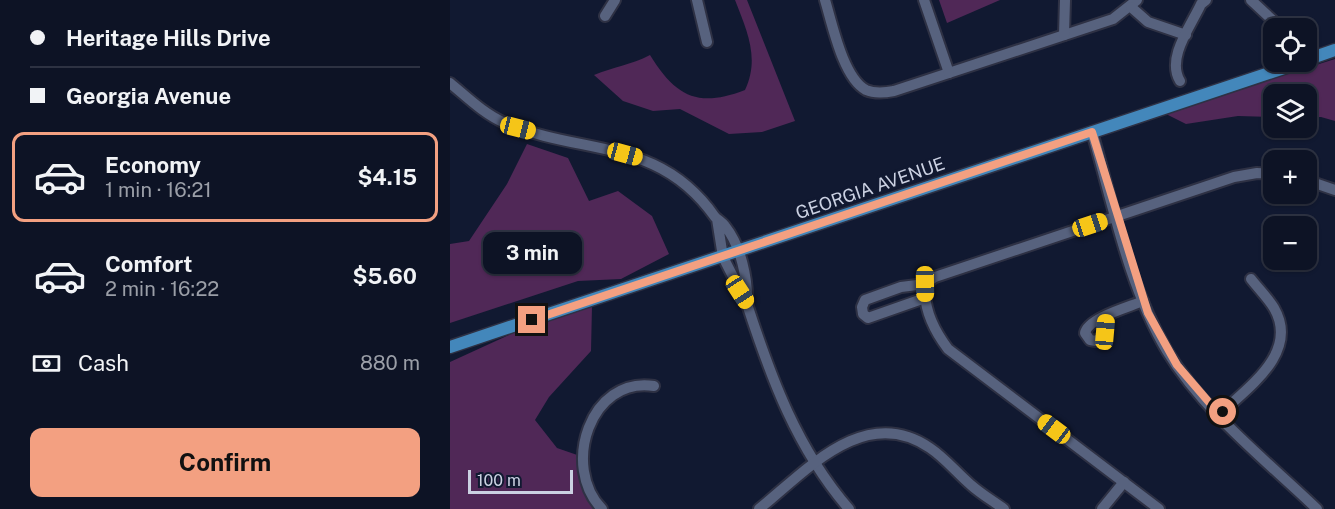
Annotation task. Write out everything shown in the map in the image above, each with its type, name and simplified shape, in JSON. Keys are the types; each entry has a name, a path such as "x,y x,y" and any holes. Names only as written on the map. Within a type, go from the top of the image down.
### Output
{"main road":[{"path":"1317,56 1335,50"},
{"name":"GEORGIA AVENUE","path":"450,347 1272,72"}],"street":[{"path":"605,16 615,0"},
{"path":"697,0 707,42"},
{"path":"825,0 848,70 856,82 867,91 879,93 894,91 1113,19 1134,4 1148,22 1186,34"},
{"path":"924,0 949,73"},
{"path":"1064,35 1065,0"},
{"path":"1180,81 1177,76 1176,58 1186,34 1206,0"},
{"path":"1251,0 1270,18"},
{"path":"450,83 484,111 508,124 632,156 661,166 692,188 717,219 724,224 739,252 747,291 747,304"},
{"path":"1092,132 1143,302 1168,352 1220,415 1317,509"},
{"path":"926,298 877,316 868,318 863,314 862,307 866,300 901,287 925,284 935,277 1234,177 1263,173"},
{"path":"1317,184 1335,190"},
{"path":"717,219 723,257 747,304 773,384 815,464 849,509"},
{"path":"1220,415 1268,368 1280,344 1280,325 1274,307 1251,279"},
{"path":"925,284 926,298 936,333 948,349 1160,509"},
{"path":"1106,316 1143,302"},
{"path":"602,509 589,488 583,467 586,433 595,414 610,397 638,386 654,386"},
{"path":"759,509 836,447 859,436 877,433 904,436 931,448 974,487 1004,509"},
{"path":"1102,509 1124,482"}],"shaded area":[{"path":"735,0 747,0 795,121 762,132 729,134 680,109 653,111 623,101 594,75 650,55 669,81 690,95 714,98 745,90 752,56"},
{"path":"939,0 1000,0 947,23"},
{"path":"1335,59 1335,121 1317,117 1317,84 1263,84 1263,117 1238,116 1186,124 1164,113 1294,72 1317,72 1317,65"},
{"path":"527,144 568,158 589,201 618,191 652,216 669,254 621,279 578,281 450,323 450,244 469,241 507,184"},
{"path":"592,306 591,351 549,397 535,420 557,448 583,457 583,467 602,509 450,509 450,362 524,328"}],"route":[{"path":"532,320 1092,132 1135,278 1148,313 1177,365 1203,398 1220,415 1223,412"}]}
